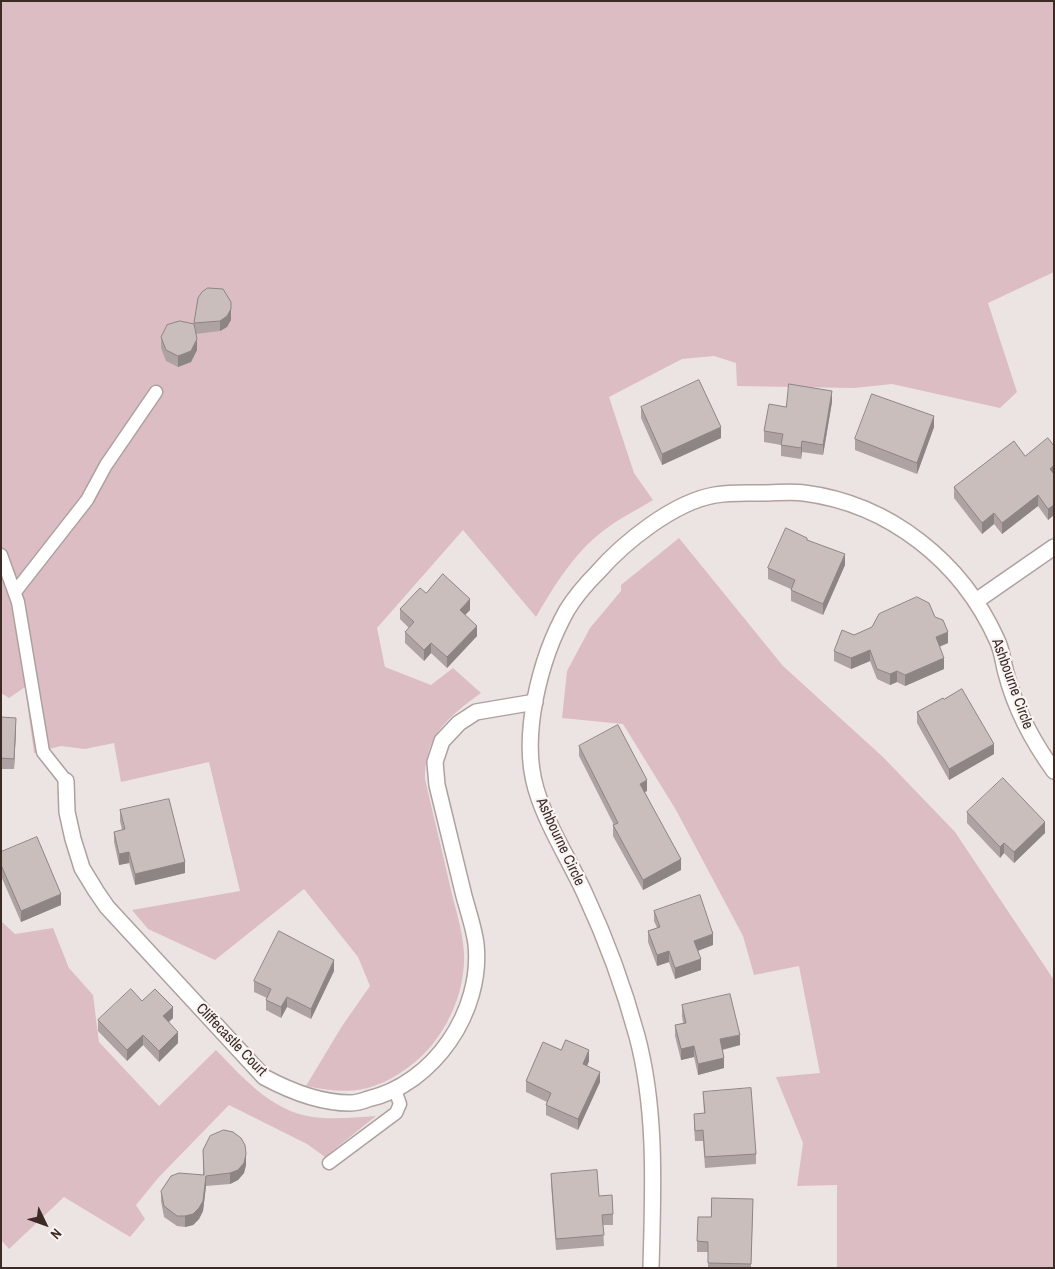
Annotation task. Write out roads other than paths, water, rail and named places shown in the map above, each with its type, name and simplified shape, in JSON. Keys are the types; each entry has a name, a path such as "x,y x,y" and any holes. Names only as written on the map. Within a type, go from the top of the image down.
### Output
{"street":[{"name":"Ashbourne Circle","path":"651,1268 653,1194 650,1101 638,1040 622,987 586,896 550,826 535,786 529,746 535,702 545,662 568,609 588,582 605,564 648,528 681,506 714,495 803,492 841,502 885,517 912,534 954,573 976,601 999,643 1006,676 1029,733 1054,771"},
{"path":"976,601 1054,547"},
{"name":"Cliffecastle Court","path":"66,781 67,812 82,868 107,907 264,1077 287,1089 307,1096 351,1103 378,1097 416,1078 439,1055 458,1029 470,995 475,970 476,944 437,785 435,762 442,741 459,723 476,712 535,702"}],"lane":[{"path":"15,592 87,500 106,465 156,392"},
{"path":"1,555 15,592 43,752 66,781"},
{"path":"329,1162 396,1113 400,1104 395,1090"}]}
